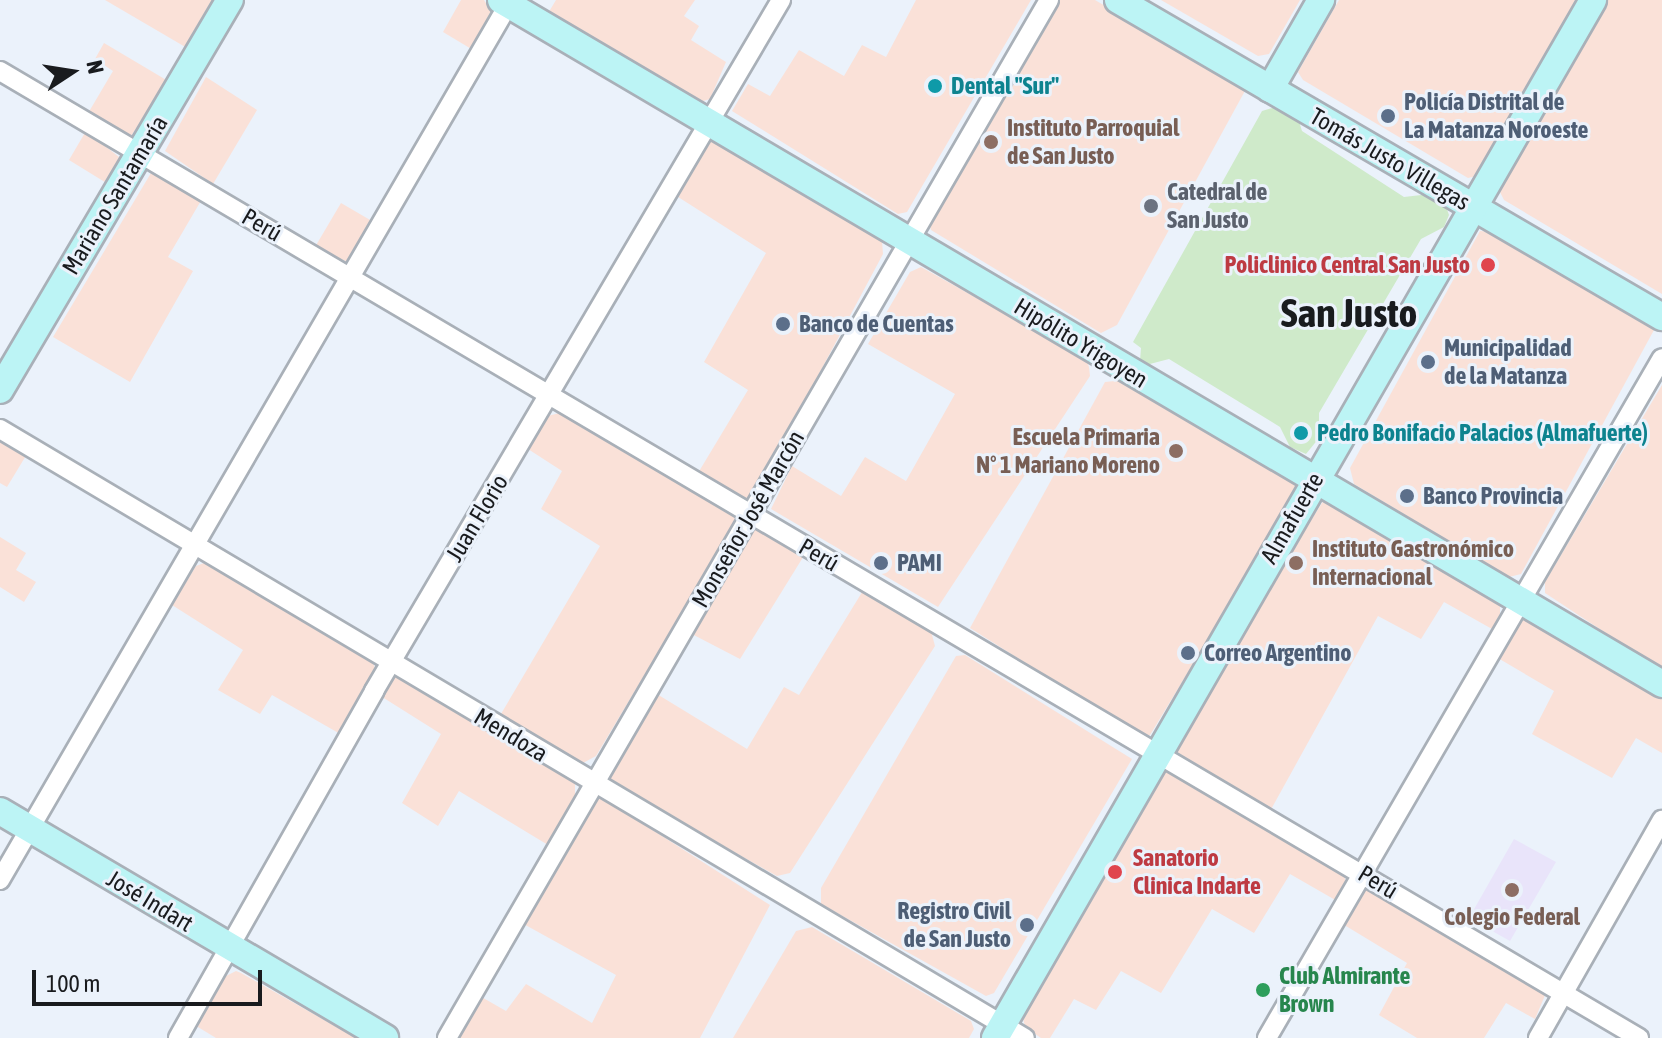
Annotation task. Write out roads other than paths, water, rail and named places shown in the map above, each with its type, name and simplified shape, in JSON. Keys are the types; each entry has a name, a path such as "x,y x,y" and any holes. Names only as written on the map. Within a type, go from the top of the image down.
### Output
{"street":[{"name":"Mariano Santamaría","path":"0,390 230,0"},
{"name":"Juan Florio","path":"178,1038 390,665 781,0"},
{"name":"Monseñor José Marcón","path":"447,1038 592,783 1049,0"},
{"name":"Tomás Justo Villegas","path":"1118,0 1451,198 1474,206 1662,317"},
{"path":"1270,89 1321,0"},
{"name":"Almafuerte","path":"1008,1034 1158,754 1593,0"},
{"name":"Hipólito Yrigoyen","path":"507,1 710,125 1662,684"},
{"path":"0,880 352,277 507,1"},
{"name":"Perú","path":"0,71 1639,1038"},
{"path":"1267,1038 1518,601 1662,358"},
{"name":"Mendoza","path":"0,429 1008,1034"},
{"name":"José Indart","path":"0,811 385,1038"},
{"path":"1538,1038 1662,820"}],"place":[{"name":"Dental \"Sur\"","path":"935,86"},
{"name":"Policía Distrital de La Matanza Noroeste","path":"1388,116"},
{"name":"Instituto Parroquial de San Justo","path":"991,142"},
{"name":"Catedral de San Justo","path":"1151,206"},
{"name":"Policlinico Central San Justo","path":"1488,265"},
{"name":"Banco de Cuentas","path":"783,324"},
{"name":"Municipalidad de la Matanza","path":"1428,362"},
{"name":"Pedro Bonifacio Palacios (Almafuerte)","path":"1301,433"},
{"name":"Escuela Primaria N° 1 Mariano Moreno","path":"1176,451"},
{"name":"Banco Provincia","path":"1407,496"},
{"name":"PAMI","path":"881,563"},
{"name":"Instituto Gastronómico Internacional","path":"1296,563"},
{"name":"Correo Argentino","path":"1188,653"},
{"name":"Sanatorio Clinica Indarte","path":"1115,872"},
{"name":"Colegio Federal","path":"1512,890"},
{"name":"Registro Civil de San Justo","path":"1027,925"},
{"name":"Club Almirante Brown","path":"1263,990"}],"district":[{"name":"San Justo","path":"1349,313"}]}
